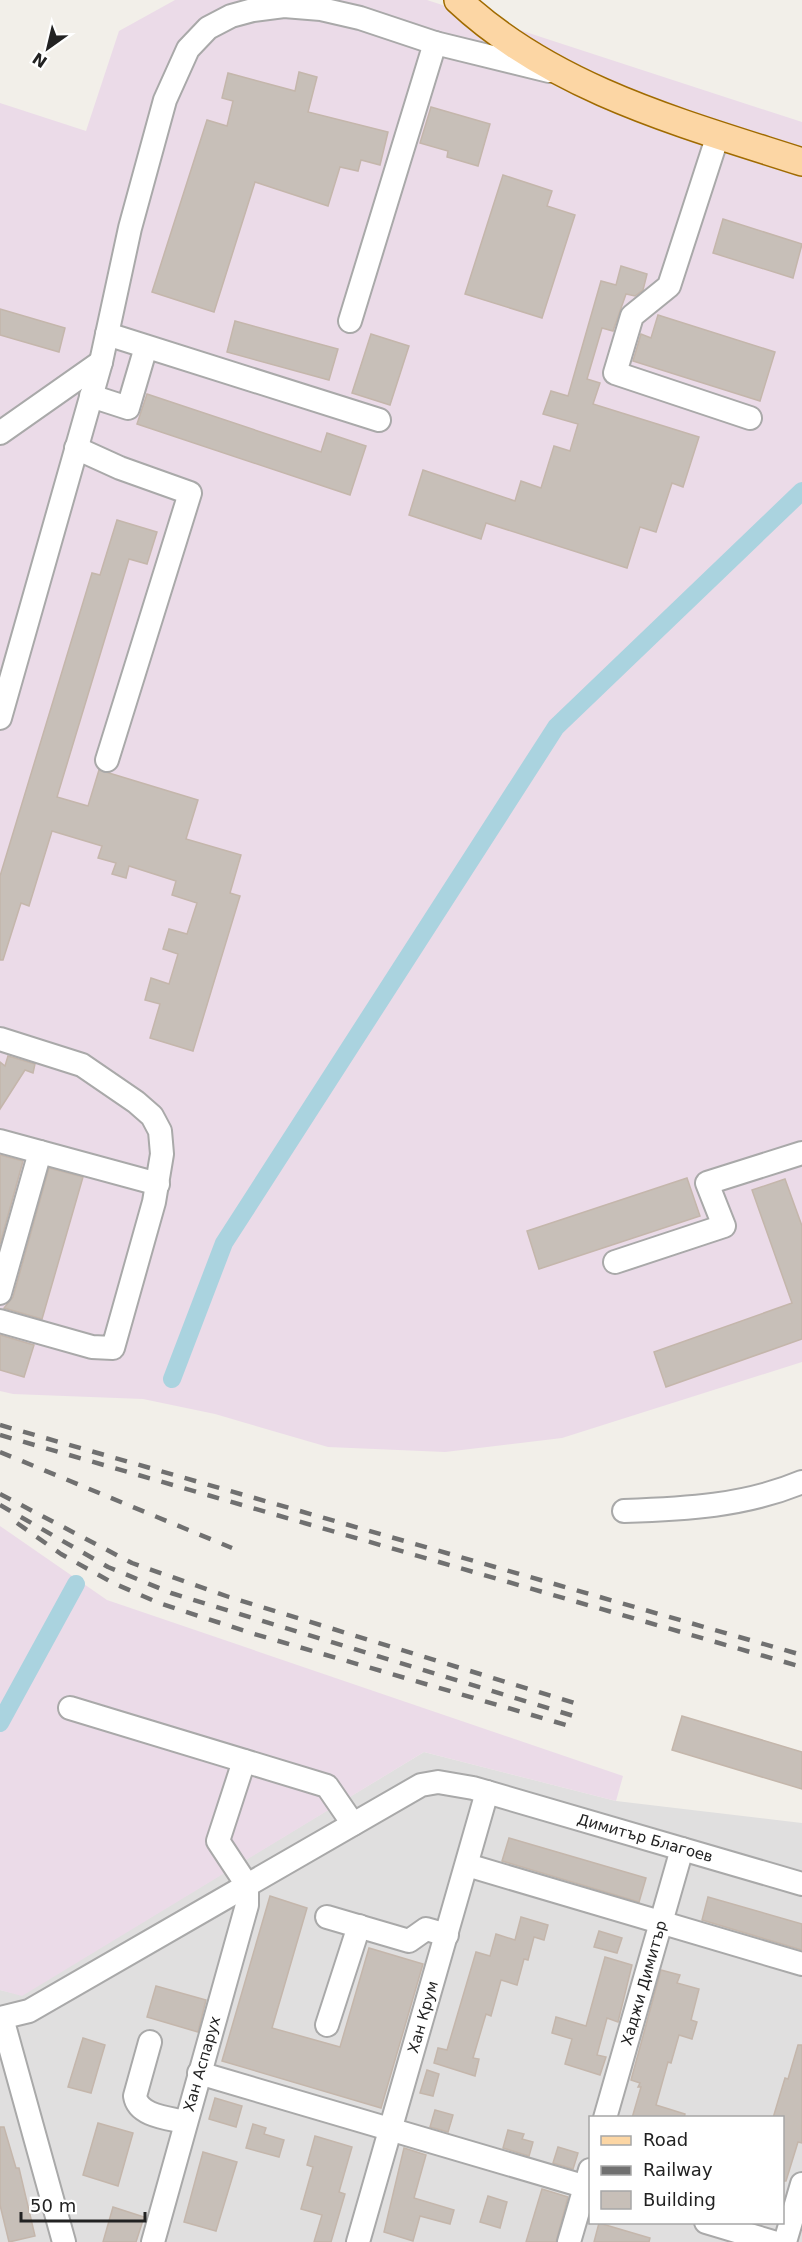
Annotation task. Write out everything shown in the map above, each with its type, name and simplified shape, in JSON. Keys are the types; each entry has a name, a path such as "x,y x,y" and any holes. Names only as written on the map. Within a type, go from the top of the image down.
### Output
{"main road":[{"path":"458,0 513,44 559,73 613,98 802,162"}],"street":[{"path":"0,718 101,362 130,228 165,100 188,49 208,28 231,16 284,6 321,9 360,18 435,43 559,73"},
{"path":"350,321 435,43"},
{"path":"718,135 669,286 632,316 615,373 750,417"},
{"path":"106,334 379,420"},
{"path":"91,396 128,408 146,347"},
{"path":"0,433 101,362"},
{"path":"76,448 120,468 190,493 107,760"},
{"path":"0,1039 82,1065 135,1102 152,1116 160,1131 162,1154 158,1184 113,1348 92,1347 0,1321"},
{"path":"0,1141 158,1184"},
{"path":"0,1293 39,1152"},
{"path":"615,1262 724,1226 706,1184 802,1153"},
{"path":"624,1511 690,1509 738,1502 802,1482"},
{"path":"70,1708 327,1786 353,1824"},
{"path":"244,1761 218,1841 247,1885"},
{"name":"Димитър Благоев","path":"1,2018 29,2011 421,1785 447,1783 487,1792 802,1884"},
{"name":"Хан Крум","path":"358,2242 487,1792"},
{"name":"Хаджи Димитър","path":"606,2116 682,1849"},
{"path":"467,1865 802,1964"},
{"name":"Хан Аспарух","path":"153,2242 244,1919 247,1885"},
{"path":"327,1917 409,1941 426,1929 447,1935"},
{"path":"327,2025 358,1926"},
{"path":"1,2018 64,2242"},
{"path":"150,2042 135,2096 136,2104 142,2110 186,2122"},
{"path":"199,2073 391,2130 589,2182 570,2242"},
{"path":"785,2242 802,2184"},
{"path":"710,2224 773,2242"}],"shaded area":[{"path":"175,0 427,0 802,122 802,1362 562,1438 445,1452 328,1447 215,1414 143,1399 13,1394 0,1391 0,103 86,131 119,31"},
{"path":"0,1526 107,1600 623,1776 616,1801 424,1752 22,1996 0,1990"},
{"path":"424,1752 616,1801 802,1823 802,2242 0,2242 0,1990 22,1995"}],"building":[{"path":"299,72 317,77 308,112 388,132 380,165 361,160 358,171 340,167 328,206 255,182 214,312 152,292 207,120 227,126 233,101 222,98 228,73 295,91"},
{"path":"431,107 490,124 478,166 447,157 448,151 420,143"},
{"path":"503,175 552,191 547,206 575,215 542,318 465,294"},
{"path":"723,219 802,244 793,278 713,253"},
{"path":"621,266 647,274 643,290 635,296 626,294 613,331 602,328 587,379 600,383 593,404 699,437 683,487 672,483 656,532 640,527 627,568 486,523 481,539 409,515 423,470 515,501 521,481 541,488 554,446 570,451 578,424 543,414 551,391 568,396 601,281 616,285"},
{"path":"0,309 65,328 59,352 0,335"},
{"path":"658,315 775,352 760,401 633,361 641,334 651,338"},
{"path":"235,321 338,349 329,380 227,352"},
{"path":"371,334 409,346 390,405 352,393"},
{"path":"147,394 321,452 327,433 366,446 350,495 137,424"},
{"path":"117,520 157,532 147,564 129,559 57,797 88,806 99,770 198,800 186,839 241,855 230,893 240,896 193,1051 150,1038 160,1004 145,1000 151,978 169,984 178,954 163,949 169,929 187,934 197,903 172,895 176,881 129,866 126,878 112,874 116,863 98,858 102,846 52,831 29,906 21,903 3,960 0,960 0,876 92,573 100,575"},
{"path":"8,1056 35,1064 33,1073 25,1070 0,1109 0,1062 5,1066"},
{"path":"0,1155 23,1161 0,1244"},
{"path":"49,1168 83,1177 42,1319 4,1308 13,1297"},
{"path":"687,1178 700,1216 539,1269 527,1231"},
{"path":"785,1179 802,1226 802,1339 666,1387 654,1352 792,1303 752,1190"},
{"path":"0,1335 34,1345 24,1377 0,1370"},
{"path":"682,1716 802,1752 802,1789 672,1750"},
{"path":"509,1838 646,1878 639,1902 502,1861"},
{"path":"270,1896 307,1908 272,2028 340,2047 369,1948 423,1964 381,2108 222,2061"},
{"path":"708,1897 802,1924 802,1950 702,1920"},
{"path":"521,1917 548,1925 544,1940 534,1937 528,1960 524,1959 517,1985 501,1980 491,2016 486,2014 473,2058 479,2059 475,2076 434,2063 438,2048 447,2050 476,1952 490,1956 496,1934 515,1940"},
{"path":"599,1931 622,1938 617,1953 594,1947"},
{"path":"605,1957 632,1965 618,2022 607,2018 597,2055 606,2057 600,2075 565,2064 572,2039 552,2033 556,2017 586,2026"},
{"path":"661,1970 680,1975 677,1983 699,1989 691,2020 697,2022 692,2039 679,2035 671,2063 668,2062 656,2105 685,2114 684,2116 633,2116 641,2087 638,2087 640,2083 631,2080"},
{"path":"156,1986 206,2000 198,2032 147,2017"},
{"path":"83,2038 105,2045 91,2093 68,2087"},
{"path":"798,2045 802,2045 802,2143 798,2142 786,2181 784,2181 784,2116 774,2116 785,2078 788,2079"},
{"path":"427,2070 439,2074 433,2096 420,2093"},
{"path":"215,2098 242,2106 236,2127 209,2119"},
{"path":"435,2110 453,2115 448,2132 430,2127"},
{"path":"98,2123 133,2133 118,2186 83,2175"},
{"path":"253,2124 266,2128 264,2134 284,2140 279,2157 246,2148"},
{"path":"0,2127 4,2127 16,2168 19,2168 35,2236 9,2242 0,2205"},
{"path":"508,2130 524,2134 522,2139 533,2142 529,2156 503,2148"},
{"path":"315,2136 352,2147 339,2192 345,2194 331,2242 314,2242 322,2215 301,2209 313,2167 307,2165"},
{"path":"558,2147 578,2153 573,2169 553,2163"},
{"path":"404,2148 426,2155 414,2198 454,2210 450,2224 420,2216 413,2241 384,2232"},
{"path":"203,2152 237,2162 216,2231 184,2222"},
{"path":"542,2189 568,2197 556,2242 526,2242"},
{"path":"488,2196 507,2202 500,2228 480,2222"},
{"path":"113,2207 144,2217 136,2242 103,2242"},
{"path":"599,2224 650,2238 649,2242 594,2242"}],"waterway":[{"path":"172,1379 224,1243 556,727 802,491"},
{"path":"0,1723 76,1584"}],"railway":[{"path":"0,1425 802,1655"},
{"path":"0,1435 802,1667"},
{"path":"0,1452 232,1548"},
{"path":"0,1494 132,1563 229,1597 581,1705"},
{"path":"0,1505 108,1567 171,1593 577,1717"},
{"path":"17,1523 61,1554 113,1583 159,1603 251,1633 573,1727"}]}
